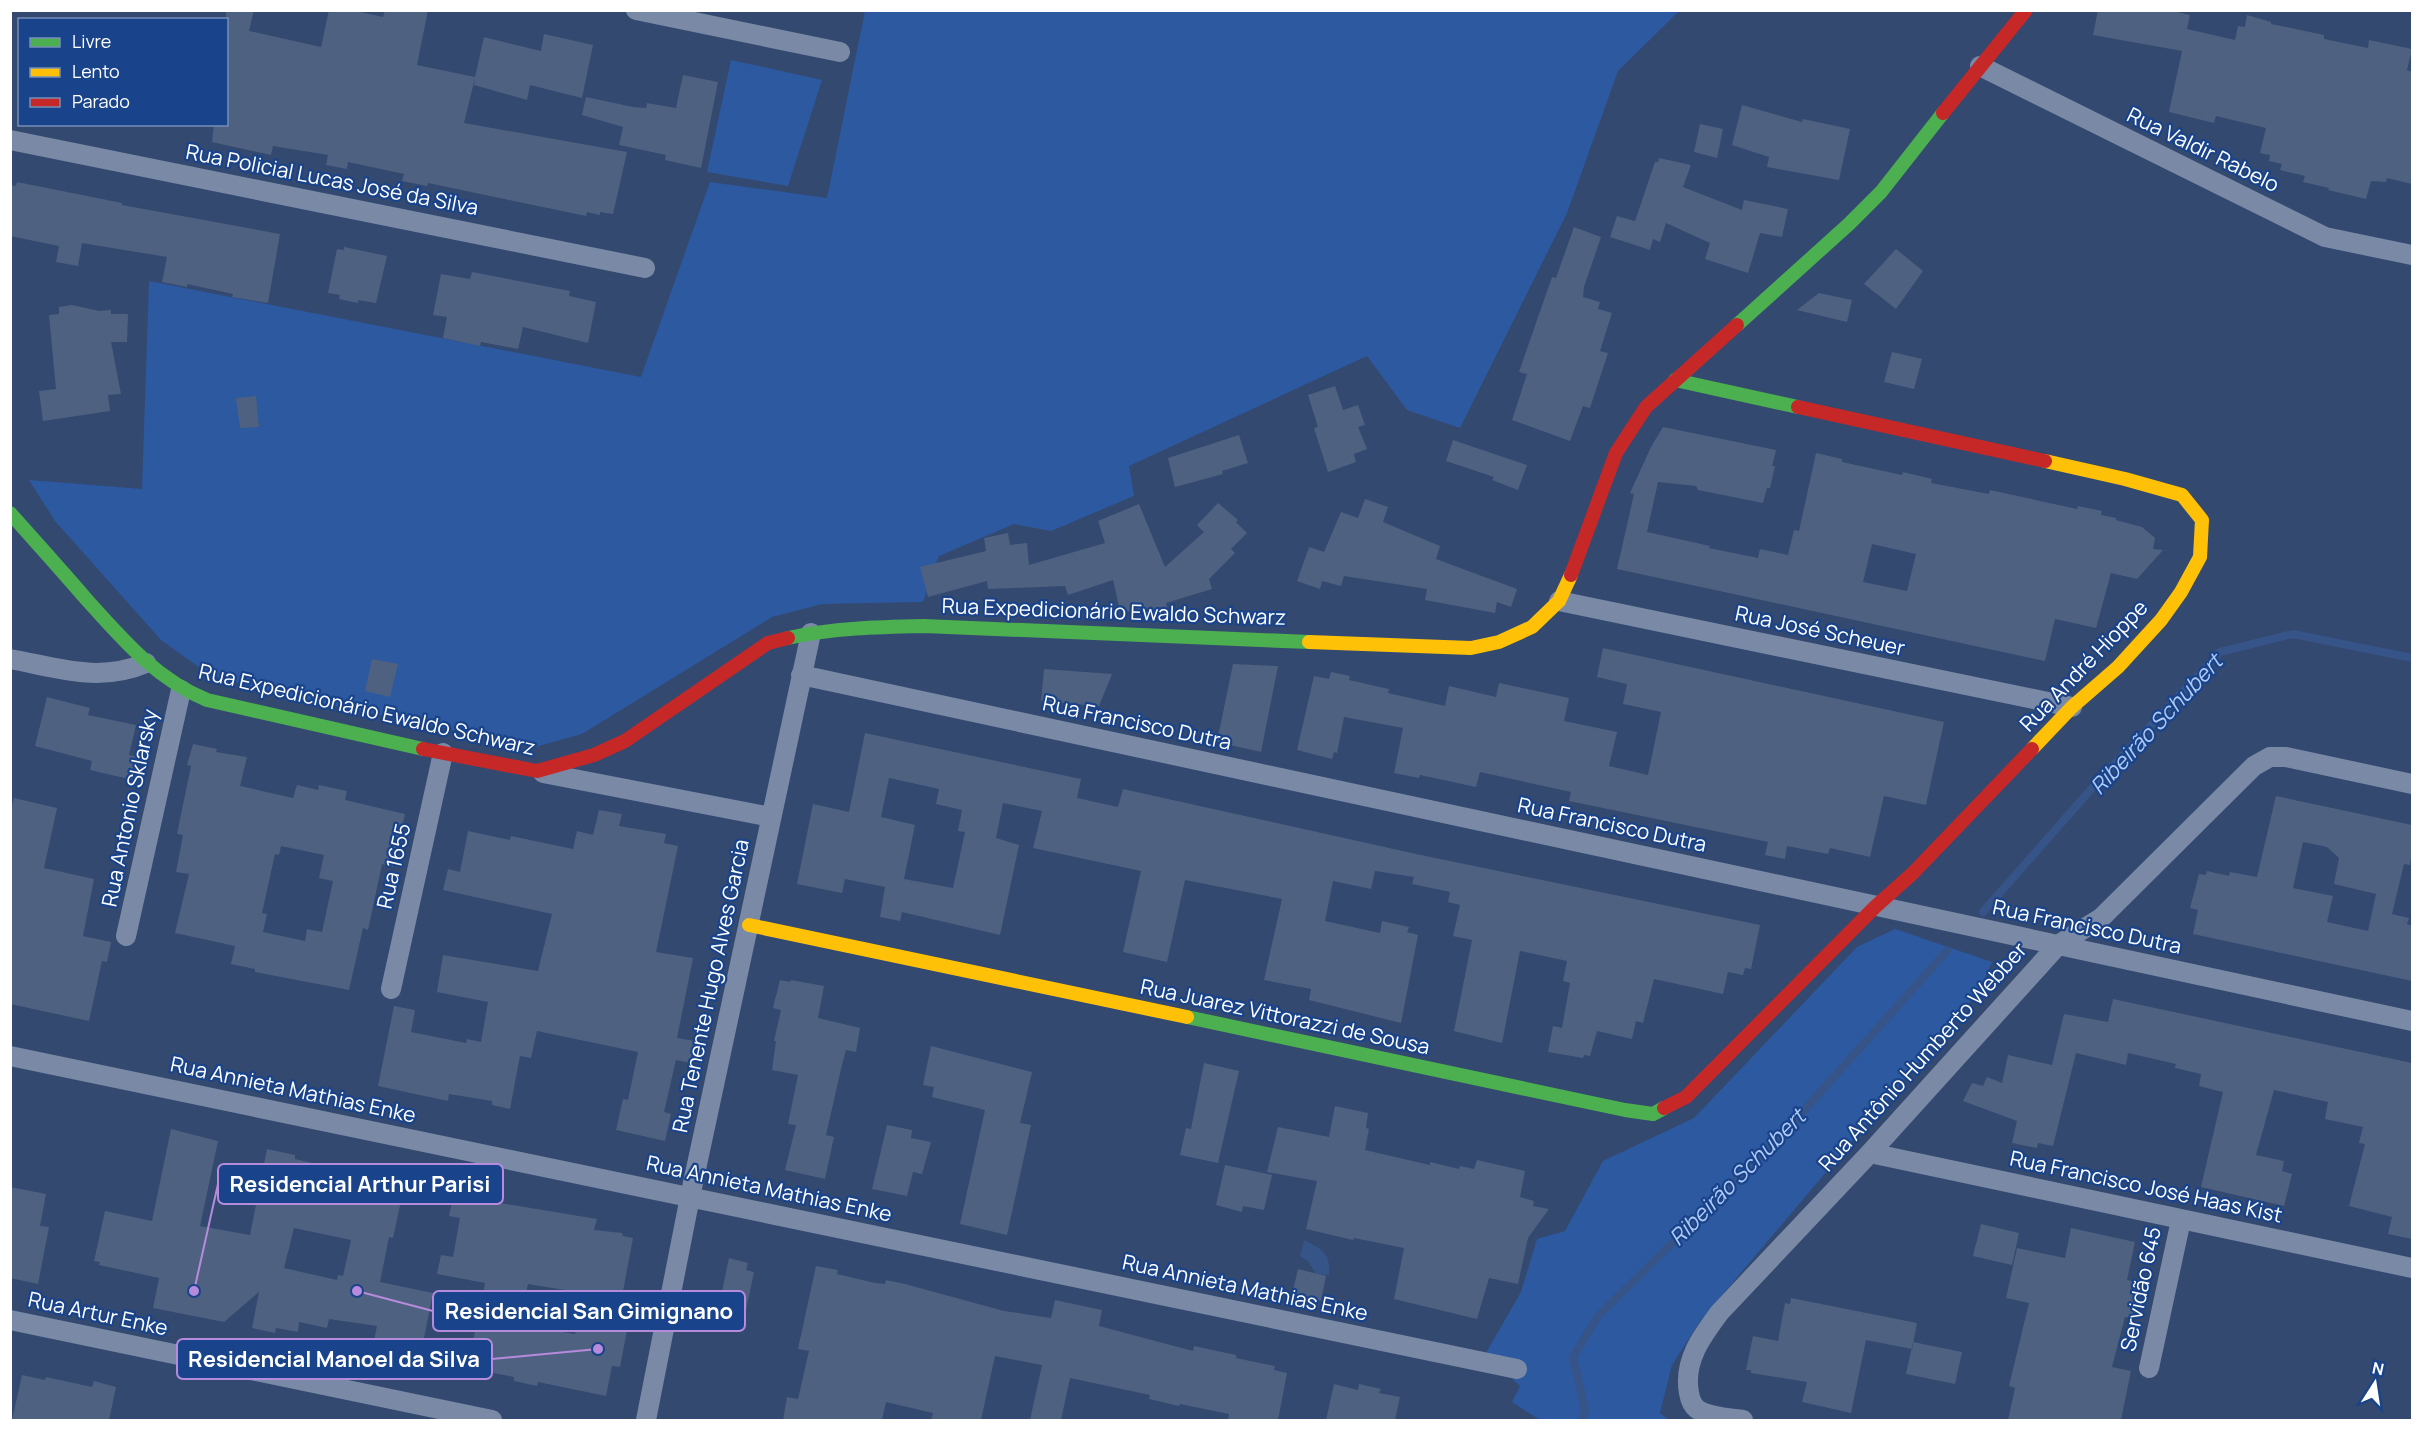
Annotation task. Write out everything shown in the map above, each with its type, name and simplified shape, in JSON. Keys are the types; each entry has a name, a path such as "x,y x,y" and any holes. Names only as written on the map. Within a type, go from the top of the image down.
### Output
{"street":[{"path":"636,10 840,52"},
{"name":"Rua Expedicionário Ewaldo Schwarz","path":"10,513 90,604 146,663 181,690 207,700 443,753 537,771 594,755 625,741 742,659 768,644 811,633 861,627 924,626 1471,648 1499,642 1532,627 1559,601 1616,453 1646,407 1841,232 1881,192 2026,10"},
{"name":"Rua Valdir Rabelo","path":"1980,66 2325,237 2412,255"},
{"name":"Rua Policial Lucas José da Silva","path":"10,140 645,268"},
{"name":"Rua André Hioppe","path":"1675,380 2125,479 2182,495 2202,520 2200,557 2181,592 2161,620 2118,667 2072,707 1913,873 1875,906 1776,1008"},
{"name":"Rua José Scheuer","path":"1559,601 2072,707"},
{"name":"Rua Tenente Hugo Alves Garcia","path":"646,1420 690,1197 811,633"},
{"path":"10,659 84,673 102,674 119,673 146,663"},
{"name":"Rua Francisco Dutra","path":"801,675 2412,1021"},
{"name":"Rua Antonio Sklarsky","path":"126,936 181,690"},
{"name":"Rua 1655","path":"391,989 443,753"},
{"name":"Rua Antônio Humberto Webber","path":"1743,1420 1699,1411 1691,1401 1687,1382 1689,1365 1700,1340 1720,1312 1870,1153 2058,945 2101,918 2254,766 2270,757 2286,757 2412,784"},
{"path":"537,771 771,817"},
{"name":"Rua Juarez Vittorazzi de Sousa","path":"749,925 1613,1108 1653,1114 1686,1097 1776,1008"},
{"name":"Rua Annieta Mathias Enke","path":"10,1056 1517,1369"},
{"name":"Rua Francisco José Haas Kist","path":"1870,1153 2412,1268"},
{"name":"Servidão 645","path":"2149,1368 2181,1220"},
{"name":"Rua Artur Enke","path":"10,1320 492,1420"}],"shaded area":[{"path":"865,11 1679,11 1618,71 1567,213 1460,428 1407,410 1367,356 1129,466 1134,496 1051,531 1014,524 939,556 923,602 822,604 772,617 582,734 535,747 287,696 210,675 161,640 55,521 29,480 142,489 149,281 641,377 710,182 827,198"},
{"path":"731,60 822,80 788,186 707,172"},
{"path":"1895,929 1992,962 1980,990 1701,1320 1672,1365 1660,1413 1669,1420 1540,1420 1512,1402 1520,1386 1486,1353 1521,1292 1537,1239 1565,1231 1603,1161 1694,1118 1857,947"},
{"path":"1304,1240 1316,1246 1327,1257 1329,1275 1316,1274 1308,1261 1300,1256"}],"building":[{"path":"226,10 254,10 249,31 321,47 329,10 351,10 383,17 385,10 428,10 417,65 475,77 484,37 541,51 544,34 593,45 582,98 530,85 527,100 474,85 475,78 464,123 627,152 613,214 600,212 600,215 587,212 586,216 428,183 427,186 402,181 404,174 348,162 347,169 326,165 328,155 273,146 271,155 212,142 214,126 228,126 228,18 226,18"},
{"path":"2098,10 2169,10 2190,15 2187,29 2235,40 2238,26 2245,27 2247,15 2271,22 2271,24 2324,35 2324,39 2368,48 2369,40 2412,49 2407,70 2412,72 2412,184 2387,178 2386,182 2371,181 2366,199 2328,190 2329,188 2303,182 2305,176 2280,170 2282,164 2269,161 2270,155 2260,153 2266,128 2216,116 2214,123 2169,112 2182,51 2093,35"},
{"path":"683,75 718,82 701,168 665,160 666,155 619,145 623,127 582,115 586,97 633,107 646,108 647,103 676,108"},
{"path":"1742,105 1802,122 1803,119 1850,129 1839,180 1767,167 1769,157 1732,145"},
{"path":"1700,124 1723,129 1717,158 1694,152"},
{"path":"1659,158 1691,165 1683,187 1688,189 1742,210 1744,200 1788,209 1782,237 1760,233 1748,273 1705,259 1710,243 1666,223 1660,242 1653,239 1650,250 1610,237 1617,216 1635,221 1655,162 1658,162"},
{"path":"17,182 122,203 122,205 280,234 268,303 232,297 233,294 187,284 187,287 162,282 167,257 82,243 78,266 56,262 59,246 10,236 10,185 16,186"},
{"path":"1574,227 1601,237 1584,287 1583,297 1600,302 1598,309 1612,313 1600,351 1608,353 1590,408 1583,406 1570,441 1512,420 1527,374 1519,372 1552,277 1556,278"},
{"path":"344,247 387,256 376,303 358,300 358,303 339,299 340,295 328,293 337,249 344,250"},
{"path":"1896,249 1923,271 1896,309 1864,284"},
{"path":"472,272 570,291 569,296 596,302 588,343 523,327 518,349 481,342 480,346 443,338 447,317 433,315 441,274 470,279"},
{"path":"1819,293 1852,300 1847,322 1797,310"},
{"path":"72,305 99,311 111,310 111,314 128,314 127,342 111,342 121,394 108,395 110,411 43,421 39,391 56,389 49,315 59,314 59,307"},
{"path":"1892,352 1922,359 1914,389 1884,382"},
{"path":"1335,386 1343,410 1358,405 1365,425 1358,427 1367,449 1354,454 1356,462 1328,472 1314,428 1318,427 1308,395"},
{"path":"256,396 259,427 240,428 236,398"},
{"path":"1663,427 1776,450 1770,488 1767,488 1763,503 1698,490 1696,486 1658,482 1647,532 1758,558 1760,549 1788,555 1794,530 1799,531 1816,453 1842,459 1842,462 1932,479 1931,483 1989,494 1990,490 2077,509 2078,506 2102,511 2101,515 2142,527 2155,538 2153,549 2163,550 2137,579 2111,573 2096,628 2055,619 2045,661 1617,569 1634,494 1630,493","holes":["1872,544 1916,554 1907,591 1863,582"]},
{"path":"1239,435 1248,463 1222,471 1223,474 1175,487 1168,458"},
{"path":"1453,440 1527,465 1518,490 1492,480 1494,477 1446,461"},
{"path":"1365,499 1388,507 1383,522 1440,546 1436,559 1517,589 1511,607 1497,602 1495,613 1425,600 1427,589 1344,576 1341,586 1322,581 1320,589 1297,581 1309,547 1324,552 1341,512 1358,518"},
{"path":"1218,503 1238,520 1236,522 1247,533 1231,549 1235,553 1209,579 1212,589 1166,603 1169,613 1120,611 1113,580 1068,595 1065,586 988,589 987,581 928,597 920,567 986,551 984,538 1008,533 1010,545 1027,543 1029,565 1105,543 1098,521 1139,504 1165,567 1204,532 1197,525"},
{"path":"1603,648 1944,722 1926,805 1884,796 1870,857 1830,848 1828,854 1787,846 1785,859 1765,855 1768,842 1569,801 1571,792 1480,772 1476,787 1420,775 1419,778 1394,773 1403,728 1344,717 1337,753 1334,752 1332,759 1297,750 1314,676 1329,679 1331,672 1350,676 1349,680 1389,689 1388,693 1445,706 1449,686 1496,697 1499,683 1569,698 1564,721 1617,732 1609,766 1648,775 1661,712 1623,704 1627,684 1597,677"},
{"path":"372,659 398,664 390,697 365,691"},
{"path":"1233,664 1278,666 1261,752 1217,742"},
{"path":"1044,669 1112,674 1099,706 1041,701"},
{"path":"47,697 90,708 88,715 136,725 129,755 139,757 133,780 90,770 92,761 35,746"},
{"path":"865,733 1081,779 1077,798 1118,807 1123,789 1416,854 1760,925 1751,969 1745,968 1743,975 1728,972 1723,994 1654,979 1643,1023 1636,1021 1632,1039 1597,1031 1590,1056 1584,1055 1583,1058 1548,1052 1553,1026 1562,1028 1570,983 1563,981 1567,961 1520,951 1502,1043 1454,1031 1472,940 1453,936 1460,905 1448,902 1450,892 1412,884 1414,877 1375,871 1371,889 1333,881 1325,921 1380,933 1382,921 1409,927 1407,932 1418,935 1401,1023 1309,1000 1311,989 1264,980 1282,899 1185,880 1167,962 1123,952 1141,871 1033,848 1042,811 1003,803 996,838 1019,845 1000,935 902,912 900,921 880,917 885,887 845,879 842,893 797,884 813,804 849,812","holes":["889,778 939,789 936,804 962,810 958,831 965,832 953,888 904,879 915,825 881,817"]},
{"path":"193,744 217,749 216,752 247,757 240,786 293,798 297,785 318,790 319,785 347,791 345,800 405,814 393,867 382,864 368,930 363,928 349,990 255,972 255,969 231,964 235,946 175,933 189,874 176,872 183,835 177,834 191,766 187,765","holes":["281,846 324,855 319,878 333,881 322,932 307,929 305,941 263,932 267,914 262,913 275,854 279,855"]},
{"path":"2276,796 2412,825 2410,865 2404,864 2392,914 2409,918 2407,924 2412,926 2412,981 2193,934 2198,910 2190,908 2199,874 2206,875 2207,871 2229,876 2230,872 2257,877","holes":["2303,842 2327,847 2339,858 2334,884 2376,894 2368,931 2327,922 2333,896 2293,888"]},
{"path":"14,798 57,808 44,868 94,879 83,936 111,942 107,962 102,961 89,1021 10,1004 10,813"},
{"path":"599,810 622,814 619,826 666,834 664,843 678,846 656,952 693,958 677,1038 695,1041 690,1063 676,1060 664,1112 671,1114 665,1141 616,1130 623,1099 628,1100 638,1052 537,1031 531,1058 520,1056 510,1109 492,1105 492,1101 449,1094 448,1101 378,1086 394,1006 415,1010 411,1032 466,1043 467,1039 481,1042 488,1002 437,992 443,955 538,971 552,914 443,890 448,869 460,872 468,831 510,840 511,836 573,849 577,831 593,835"},
{"path":"780,980 824,986 818,1018 860,1028 856,1052 846,1050 841,1069 826,1135 834,1137 825,1179 785,1170 796,1125 788,1124 798,1075 772,1070 776,1041 774,1041 781,1010 773,1008"},
{"path":"2113,999 2412,1063 2412,1239 2388,1234 2392,1217 2349,1206 2365,1144 2359,1143 2363,1127 2325,1119 2328,1102 2274,1090 2256,1155 2284,1161 2282,1171 2292,1174 2284,1206 2201,1187 2223,1092 2199,1086 2201,1074 2175,1068 2176,1064 2128,1053 2126,1065 2076,1053 2053,1146 2038,1143 2037,1148 2012,1143 2017,1121 1963,1101 1972,1083 1983,1086 1987,1077 2002,1083 2008,1055 2052,1065 2064,1014 2108,1022"},
{"path":"931,1046 1032,1072 1020,1123 1031,1125 1007,1235 960,1224 985,1110 932,1097 934,1087 923,1085"},
{"path":"1204,1063 1239,1071 1218,1163 1180,1155 1186,1128 1191,1129"},
{"path":"1335,1106 1368,1113 1366,1128 1369,1129 1365,1150 1430,1165 1430,1162 1459,1169 1460,1166 1474,1169 1477,1160 1525,1171 1520,1197 1534,1201 1533,1206 1549,1209 1528,1238 1518,1284 1489,1278 1477,1319 1394,1299 1404,1248 1354,1238 1353,1240 1306,1229 1317,1181 1267,1172 1278,1127 1329,1137"},
{"path":"887,1125 912,1130 911,1138 931,1142 922,1174 913,1172 907,1196 872,1189"},
{"path":"171,1129 218,1141 200,1226 250,1235 267,1149 295,1155 295,1159 360,1174 361,1169 406,1178 393,1238 389,1237 380,1282 433,1293 419,1363 374,1353 372,1350 377,1326 329,1319 327,1328 299,1322 298,1332 276,1328 275,1333 252,1328 259,1292 224,1322 153,1308 159,1278 99,1265 100,1262 94,1261 105,1211 152,1221","holes":["294,1228 351,1240 343,1276 338,1275 337,1280 284,1268"]},
{"path":"1225,1165 1272,1175 1264,1210 1243,1206 1242,1212 1216,1205"},
{"path":"10,1187 46,1194 40,1226 49,1227 38,1284 10,1278"},
{"path":"455,1188 473,1192 473,1196 482,1198 482,1200 597,1219 594,1230 622,1233 623,1236 633,1238 617,1323 628,1325 620,1367 612,1366 606,1396 538,1382 537,1386 514,1381 514,1377 468,1368 475,1331 482,1332 489,1296 483,1295 485,1283 437,1274 441,1255 453,1257 460,1218 449,1216","holes":["528,1284 583,1293 575,1334 519,1325"]},
{"path":"1981,1224 2019,1233 2012,1265 1973,1256"},
{"path":"2071,1228 2135,1242 2127,1280 2139,1282 2132,1318 2125,1317 2112,1367 2131,1371 2121,1420 2008,1420 2015,1388 2009,1386 2029,1303 2006,1298 2017,1248 2065,1258"},
{"path":"729,1258 748,1263 746,1270 754,1272 745,1315 718,1310"},
{"path":"816,1266 838,1270 837,1274 875,1283 885,1284 886,1280 905,1284 1004,1311 1051,1318 1055,1300 1102,1310 1099,1326 1193,1351 1194,1346 1275,1366 1274,1370 1287,1373 1278,1420 1228,1420 1229,1414 1180,1404 1179,1406 1149,1399 1150,1395 1070,1378 1061,1420 1030,1420 1042,1365 995,1356 981,1420 931,1420 933,1413 886,1402 882,1420 783,1420 787,1397 798,1399 809,1351 798,1349"},
{"path":"1298,1269 1326,1276 1321,1301 1292,1295"},
{"path":"1791,1298 1917,1323 1912,1349 1866,1340 1851,1413 1802,1402 1807,1382 1751,1373 1751,1370 1746,1370 1753,1336 1778,1341 1785,1303 1790,1304"},
{"path":"1913,1342 1962,1352 1955,1384 1906,1374"},
{"path":"22,1375 45,1380 46,1377 92,1387 94,1381 116,1387 109,1420 12,1420"},
{"path":"1334,1384 1358,1390 1359,1384 1381,1389 1379,1393 1400,1397 1395,1420 1326,1420"}],"waterway":[{"name":"Ribeirão Schubert","path":"1983,912 2093,787 2220,652 2293,634 2412,658"},
{"name":"Ribeirão Schubert","path":"1582,1420 1585,1410 1573,1357 1599,1315 1780,1137 1947,951"}],"traffic: fast":[{"path":"1737,325 1881,192 1943,113"},
{"path":"1675,380 1798,407"},
{"path":"10,513 127,644 156,670 189,691 207,700 423,749"},
{"path":"788,638 839,630 924,626 1309,642"},
{"path":"1187,1017 1625,1110 1653,1114 1664,1108"}],"traffic: slow":[{"path":"2032,749 2072,707 2118,667 2161,620 2181,592 2200,557 2202,520 2182,495 2045,461"},
{"path":"1309,642 1471,648 1499,642 1532,627 1559,601 1571,575"},
{"path":"749,925 1187,1017"}],"traffic: jam":[{"path":"1943,113 2026,10"},
{"path":"1571,575 1616,453 1646,407 1737,325"},
{"path":"1798,407 2045,461"},
{"path":"423,749 537,771 594,755 625,741 768,643 788,638"},
{"path":"1664,1108 1686,1097 1875,907 1913,873 2032,749"}],"place":[{"name":"Residencial Arthur Parisi","path":"194,1291"},
{"name":"Residencial San Gimignano","path":"357,1291"},
{"name":"Residencial Manoel da Silva","path":"598,1349"}]}
